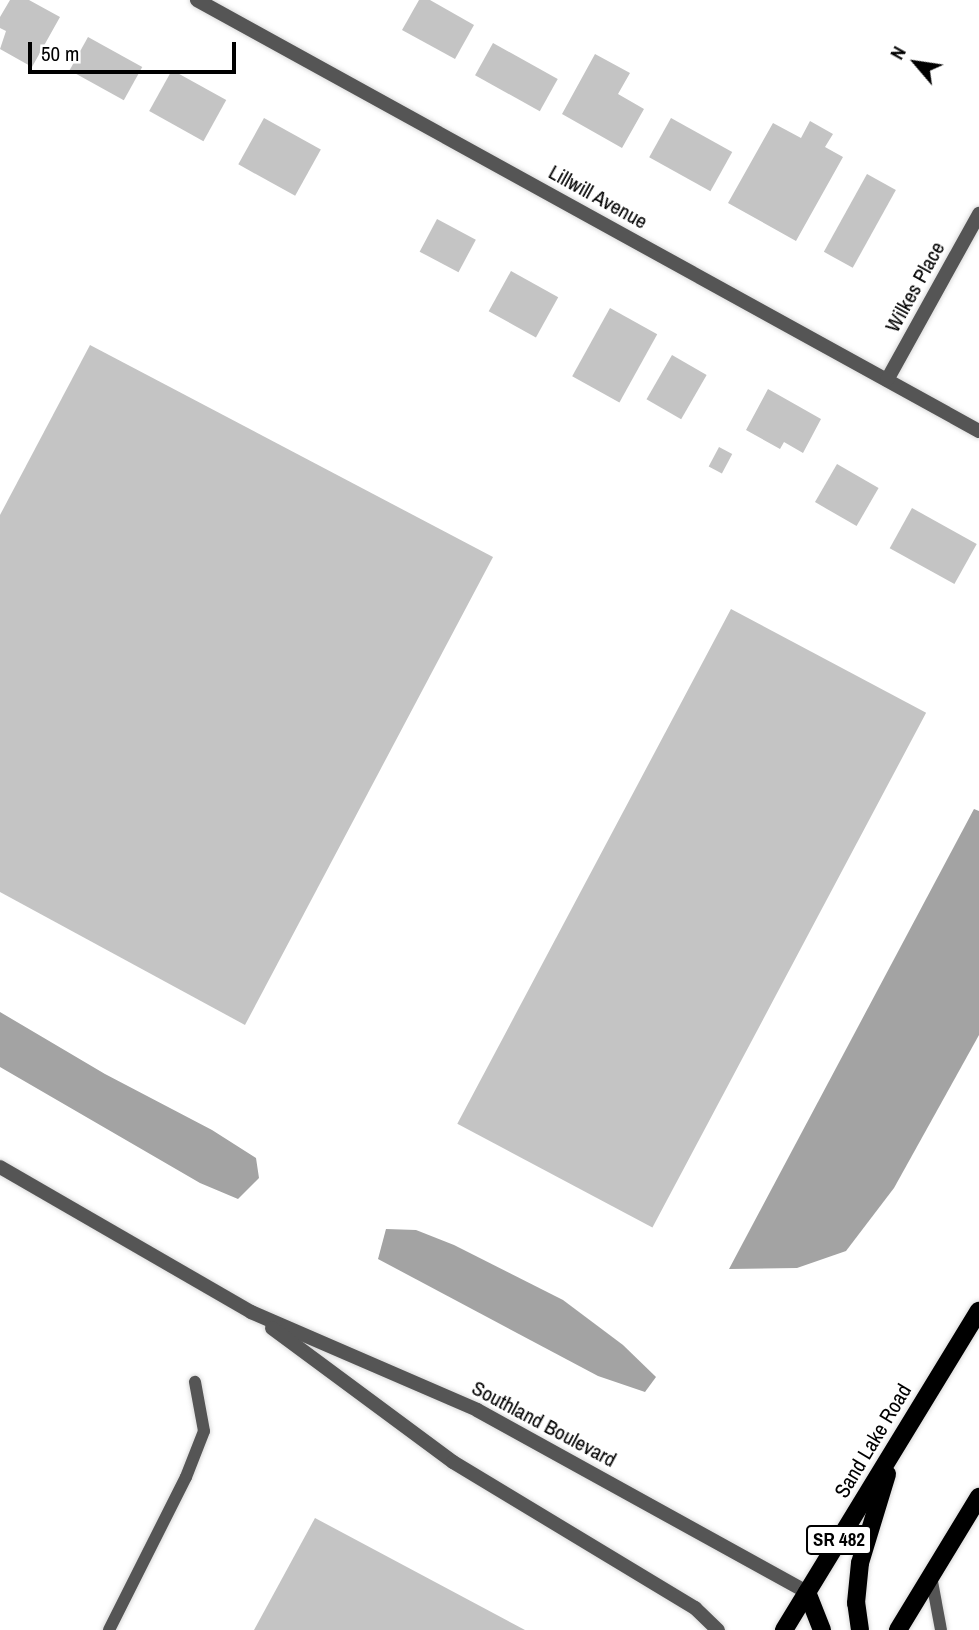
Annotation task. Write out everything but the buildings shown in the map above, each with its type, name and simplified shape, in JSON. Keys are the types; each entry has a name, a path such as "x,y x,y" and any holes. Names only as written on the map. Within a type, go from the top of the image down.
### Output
{"main road":[{"name":"Sand Lake Road","path":"785,1630 979,1311"},
{"path":"860,1630 856,1603 860,1563 894,1451"},
{"path":"898,1630 979,1497"},
{"path":"807,1592 822,1630"}],"street":[{"name":"Lillwill Avenue","path":"197,0 979,431"},
{"name":"Wilkes Place","path":"887,380 979,214"},
{"name":"Southland Boulevard","path":"0,1167 251,1312 477,1410 807,1592"},
{"name":"Southland Boulevard","path":"251,1312 453,1462 695,1608 718,1630"}],"lane":[{"path":"109,1630 186,1477 204,1431 195,1382"},
{"path":"931,1577 941,1630"}],"shaded area":[{"path":"974,809 979,811 979,1035 894,1188 846,1251 797,1268 729,1269"},
{"path":"0,1012 105,1074 212,1130 256,1158 259,1178 238,1199 200,1183 0,1067"},
{"path":"386,1229 416,1230 454,1245 563,1300 623,1345 656,1377 645,1392 598,1376 378,1259"}]}
